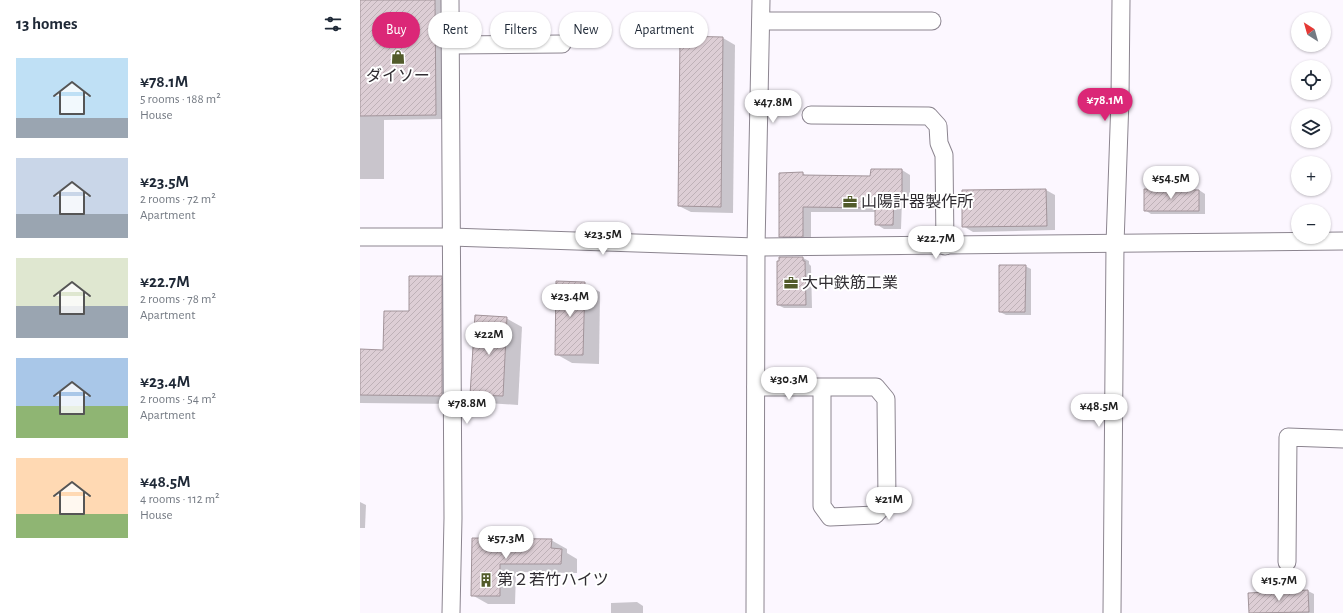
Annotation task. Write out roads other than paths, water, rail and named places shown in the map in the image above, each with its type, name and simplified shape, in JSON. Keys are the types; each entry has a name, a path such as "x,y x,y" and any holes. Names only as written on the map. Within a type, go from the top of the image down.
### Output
{"street":[{"path":"450,0 450,12"},
{"path":"755,613 756,247 761,0"},
{"path":"1112,613 1115,244 1120,99 1121,0"},
{"path":"761,22 932,21"},
{"path":"482,45 559,44"},
{"path":"450,48 450,236 453,510 451,613"},
{"path":"811,115 929,116 938,126 938,143 944,155 945,246"},
{"path":"360,237 450,236 756,247 1343,241"},
{"path":"756,387 822,387 876,387 886,399 887,502 875,515 830,517 822,506 822,387"},
{"path":"1287,562 1288,437 1343,438"}],"place":[{"name":"ダイソー","path":"398,57"},
{"name":"山陽計器製作所","path":"850,202"},
{"name":"大中鉄筋工業","path":"791,283"},
{"name":"第２若竹ハイツ","path":"486,580"}]}
